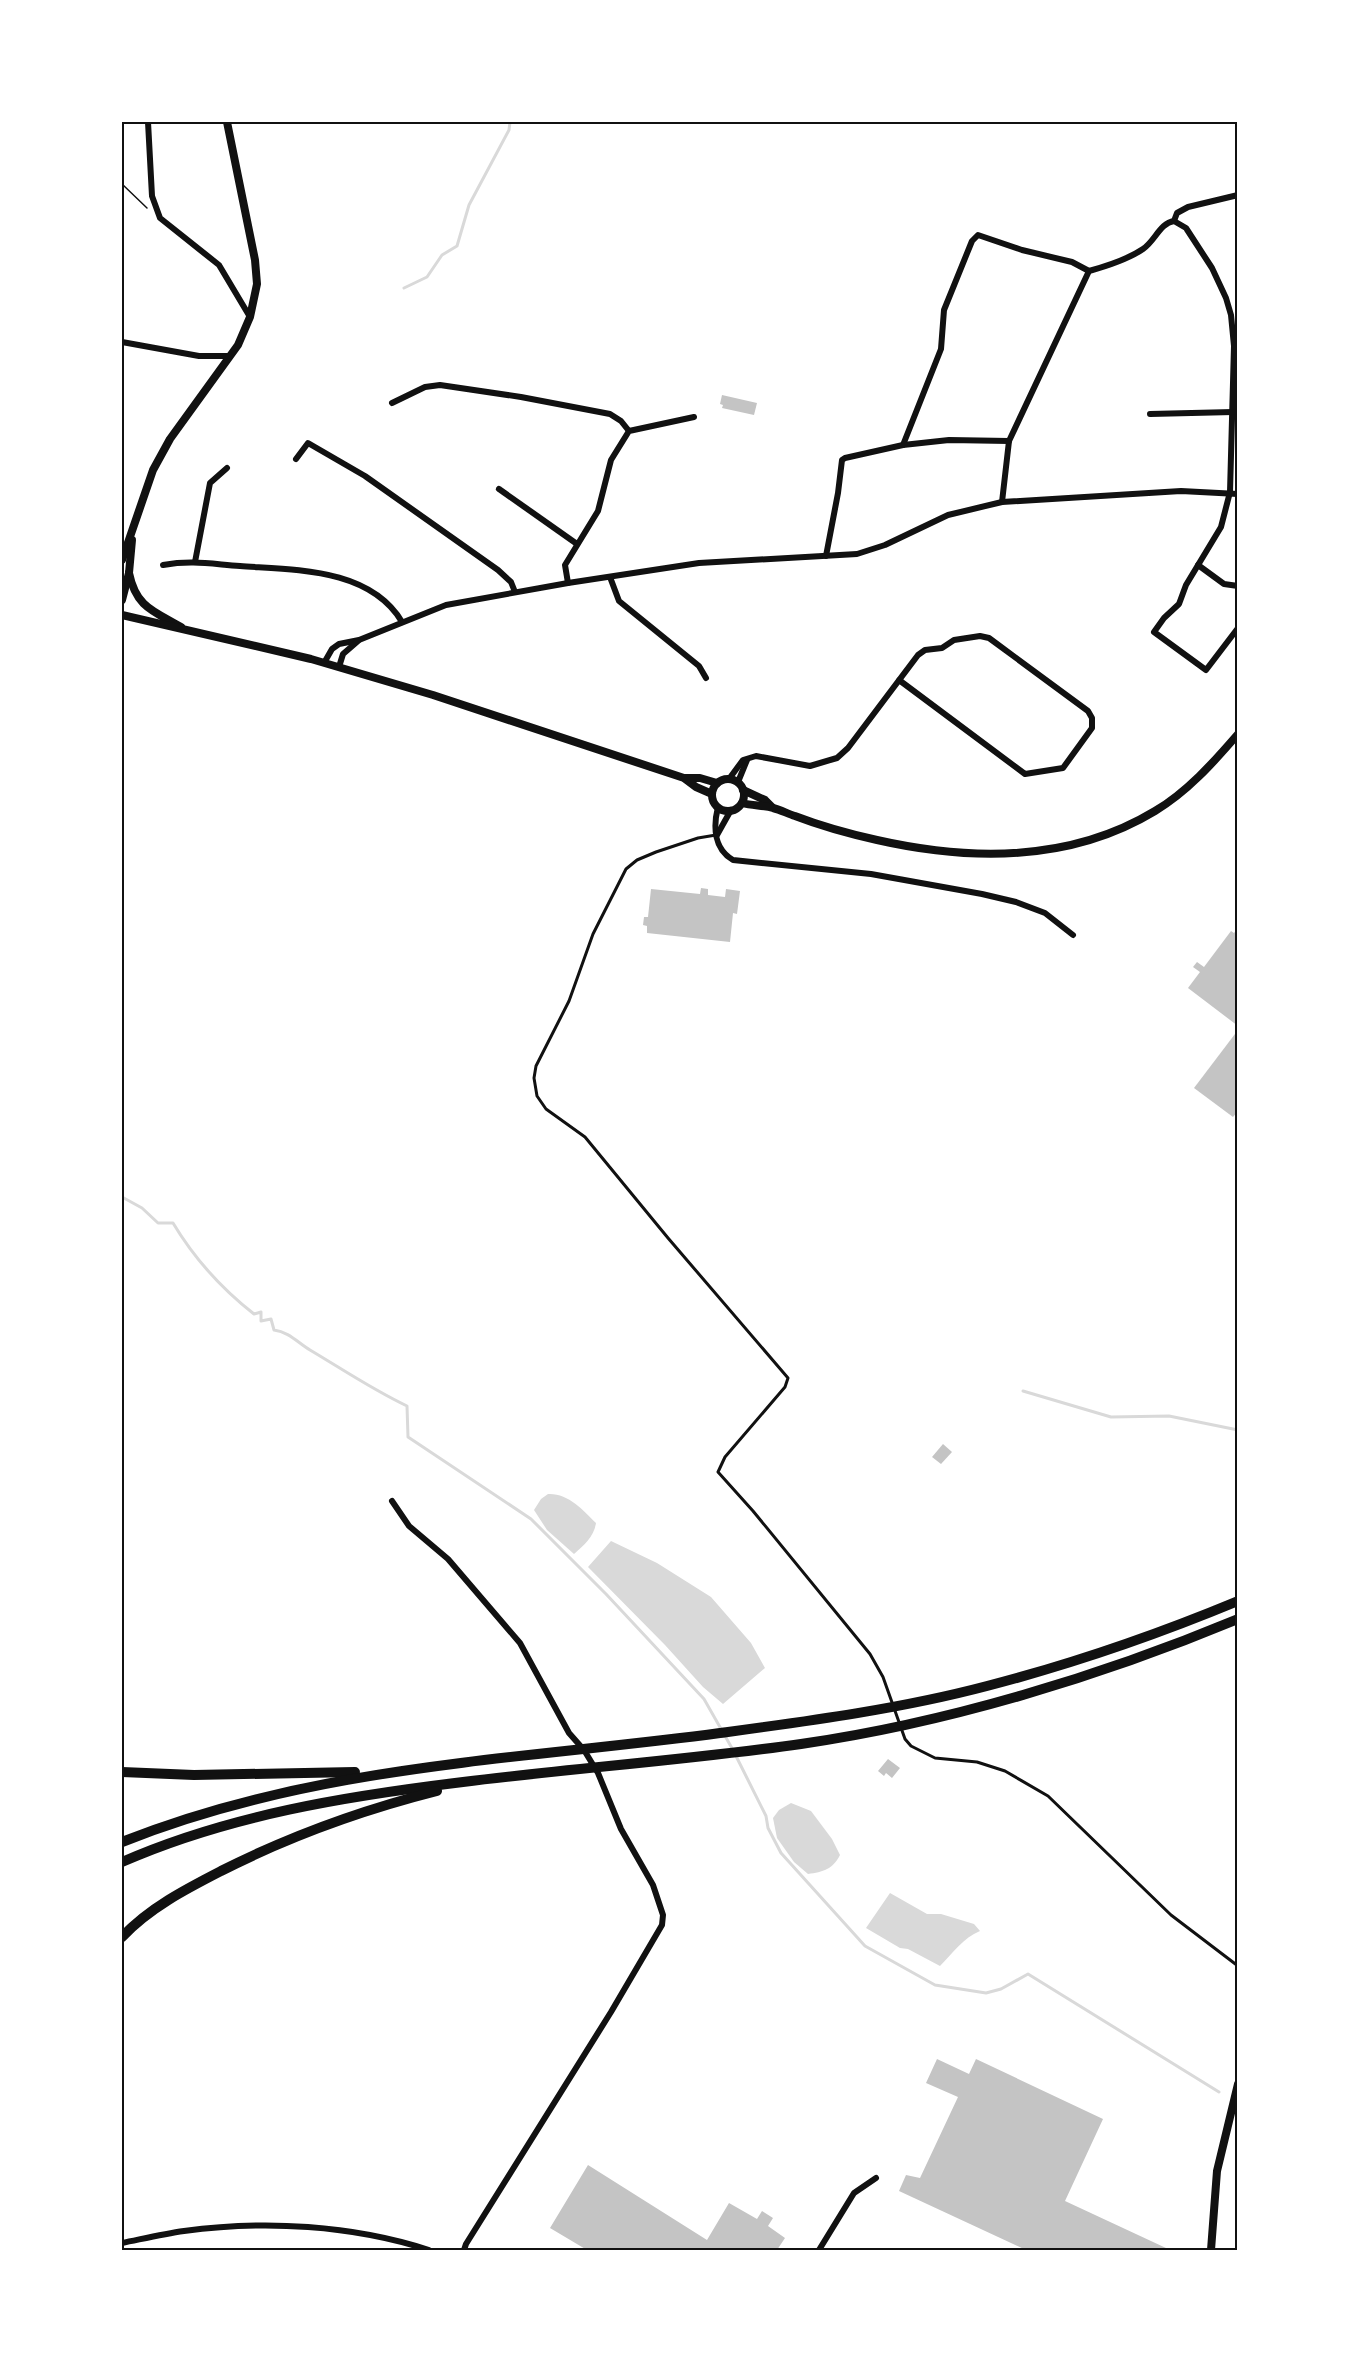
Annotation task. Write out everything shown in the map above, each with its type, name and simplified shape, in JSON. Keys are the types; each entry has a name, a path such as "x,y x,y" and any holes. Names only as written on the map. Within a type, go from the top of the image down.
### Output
{"highway":[{"path":"122,1842 209,1811 329,1782 385,1772 717,1733 912,1702 985,1686 1098,1653 1238,1601"},
{"path":"122,1863 229,1825 307,1805 379,1792 791,1745 860,1734 1102,1670 1238,1618"},
{"path":"122,1772 194,1775 385,1772"},
{"path":"122,1937 150,1912 192,1885 264,1849 342,1819 480,1780"}],"main road":[{"path":"122,615 339,667 507,719 684,778 696,787 712,794"},
{"path":"717,783 712,794 713,800 718,807 731,810 742,803 756,807 772,807 833,828 877,840 920,848 959,853 997,854 1039,851 1102,836 1156,811 1207,769 1238,735"},
{"path":"684,778 700,778 717,783 729,779 765,800 772,807"},
{"path":"740,786 742,803"},
{"path":"1211,2250 1217,2171 1238,2084"}],"street":[{"path":"148,122 152,196 160,218 219,265 250,317"},
{"path":"122,560 141,499 153,470 170,439 230,356 250,317 257,284 255,260 227,122"},
{"path":"1174,221 1177,213 1188,207 1238,195"},
{"path":"1002,502 1009,441 1089,272 1136,253 1155,237 1167,222 1174,221 1186,228 1212,268 1231,315 1234,346 1234,493 1221,527 1186,585 1179,604 1164,618 1154,632 1206,670 1238,628"},
{"path":"903,445 941,349 944,310 972,241 978,235 1022,250 1072,262 1089,272"},
{"path":"122,342 199,356 230,356"},
{"path":"392,403 426,387 440,385 610,414 621,421 629,432"},
{"path":"1150,414 1233,412"},
{"path":"568,583 565,565 598,511 611,460 629,432 694,417"},
{"path":"826,556 842,460 845,458 903,445 949,440 1009,441"},
{"path":"296,459 308,443 365,476 498,570 511,582 515,592"},
{"path":"195,562 210,483 227,468"},
{"path":"500,489 577,544"},
{"path":"324,663 332,649 339,644 358,640 446,605 515,592 699,563 857,554 873,550 948,515 1002,502 1131,493 1234,493"},
{"path":"122,600 129,573 133,529"},
{"path":"163,565 195,562 327,574 355,584 381,598 394,610 402,622"},
{"path":"1198,565 1224,584 1238,586"},
{"path":"129,573 132,585 142,604 185,629"},
{"path":"610,577 619,601 694,661 706,678"},
{"path":"729,779 739,764 762,757 810,766 837,758 848,748 899,680 921,652 942,648 954,640 984,636 1088,711 1092,717 1092,728 1062,768 1025,774 899,680"},
{"path":"339,667 343,654 358,640"},
{"path":"740,786 747,760"},
{"path":"718,807 715,818 721,851 733,860 871,874 982,894 1016,902 1045,914 1073,935"},
{"path":"717,835 731,810"},
{"path":"392,1501 409,1526 448,1559 520,1643 569,1733 584,1750 598,1773 621,1829 653,1885 663,1915 662,1925 611,2012 464,2250"},
{"path":"819,2250 854,2193 876,2178"},
{"path":"122,2243 184,2231 261,2226 325,2229 382,2238 429,2250"}],"lane":[{"path":"717,835 698,838 656,852 637,860 626,869 596,928 569,1001 536,1066 534,1078 537,1096 546,1109 585,1137 668,1239 788,1378 785,1387 725,1457 718,1472 753,1511 870,1654 883,1677 905,1739 920,1752 935,1758 977,1762 1005,1771 1048,1796 1171,1915 1238,1966"}],"path":[{"path":"122,184 160,218"}],"shaded area":[{"path":"548,1494 569,1499 596,1523 591,1537 574,1554 547,1530 534,1510 541,1499"},
{"path":"611,1541 657,1563 711,1597 751,1643 765,1668 723,1704 703,1687 588,1567"},
{"path":"791,1803 811,1811 832,1839 840,1855 827,1869 808,1874 794,1862 777,1838 773,1818 779,1810"},
{"path":"890,1893 927,1914 941,1914 974,1924 980,1931 963,1942 940,1966 908,1949 900,1948 866,1928"}],"building":[{"path":"722,395 757,403 754,415 722,408 723,405 720,404"},
{"path":"701,888 708,889 708,895 725,897 726,889 740,891 737,914 733,913 730,942 647,933 647,926 643,925 644,917 648,917 651,889 700,894"},
{"path":"1238,928 1238,1026 1188,988 1200,972 1193,967 1197,962 1204,967 1231,931 1234,933"},
{"path":"1238,1030 1238,1111 1233,1117 1194,1088"},
{"path":"943,1444 952,1452 941,1464 932,1457"},
{"path":"888,1759 900,1768 892,1778 878,1771"},
{"path":"937,2059 969,2074 976,2059 1103,2119 1065,2201 1166,2248 1164,2250 1026,2250 899,2191 906,2175 920,2178 958,2097 926,2083"},
{"path":"588,2165 707,2240 729,2203 757,2219 762,2211 773,2218 768,2226 785,2238 777,2250 587,2250 550,2228"}],"waterway":[{"path":"404,288 427,277 442,255 457,246 469,205 509,130 510,122"},
{"path":"122,1197 142,1208 158,1223 173,1223 199,1261 254,1314 261,1312 261,1321 271,1319 274,1330 289,1335 358,1379 407,1406 408,1437 531,1519 606,1594 704,1699 733,1750"},
{"path":"1023,1391 1111,1417 1169,1416 1238,1430"},
{"path":"736,1756 766,1816 768,1828 781,1853 865,1946 935,1985 986,1993 1001,1989 1028,1974 1219,2092"}]}
